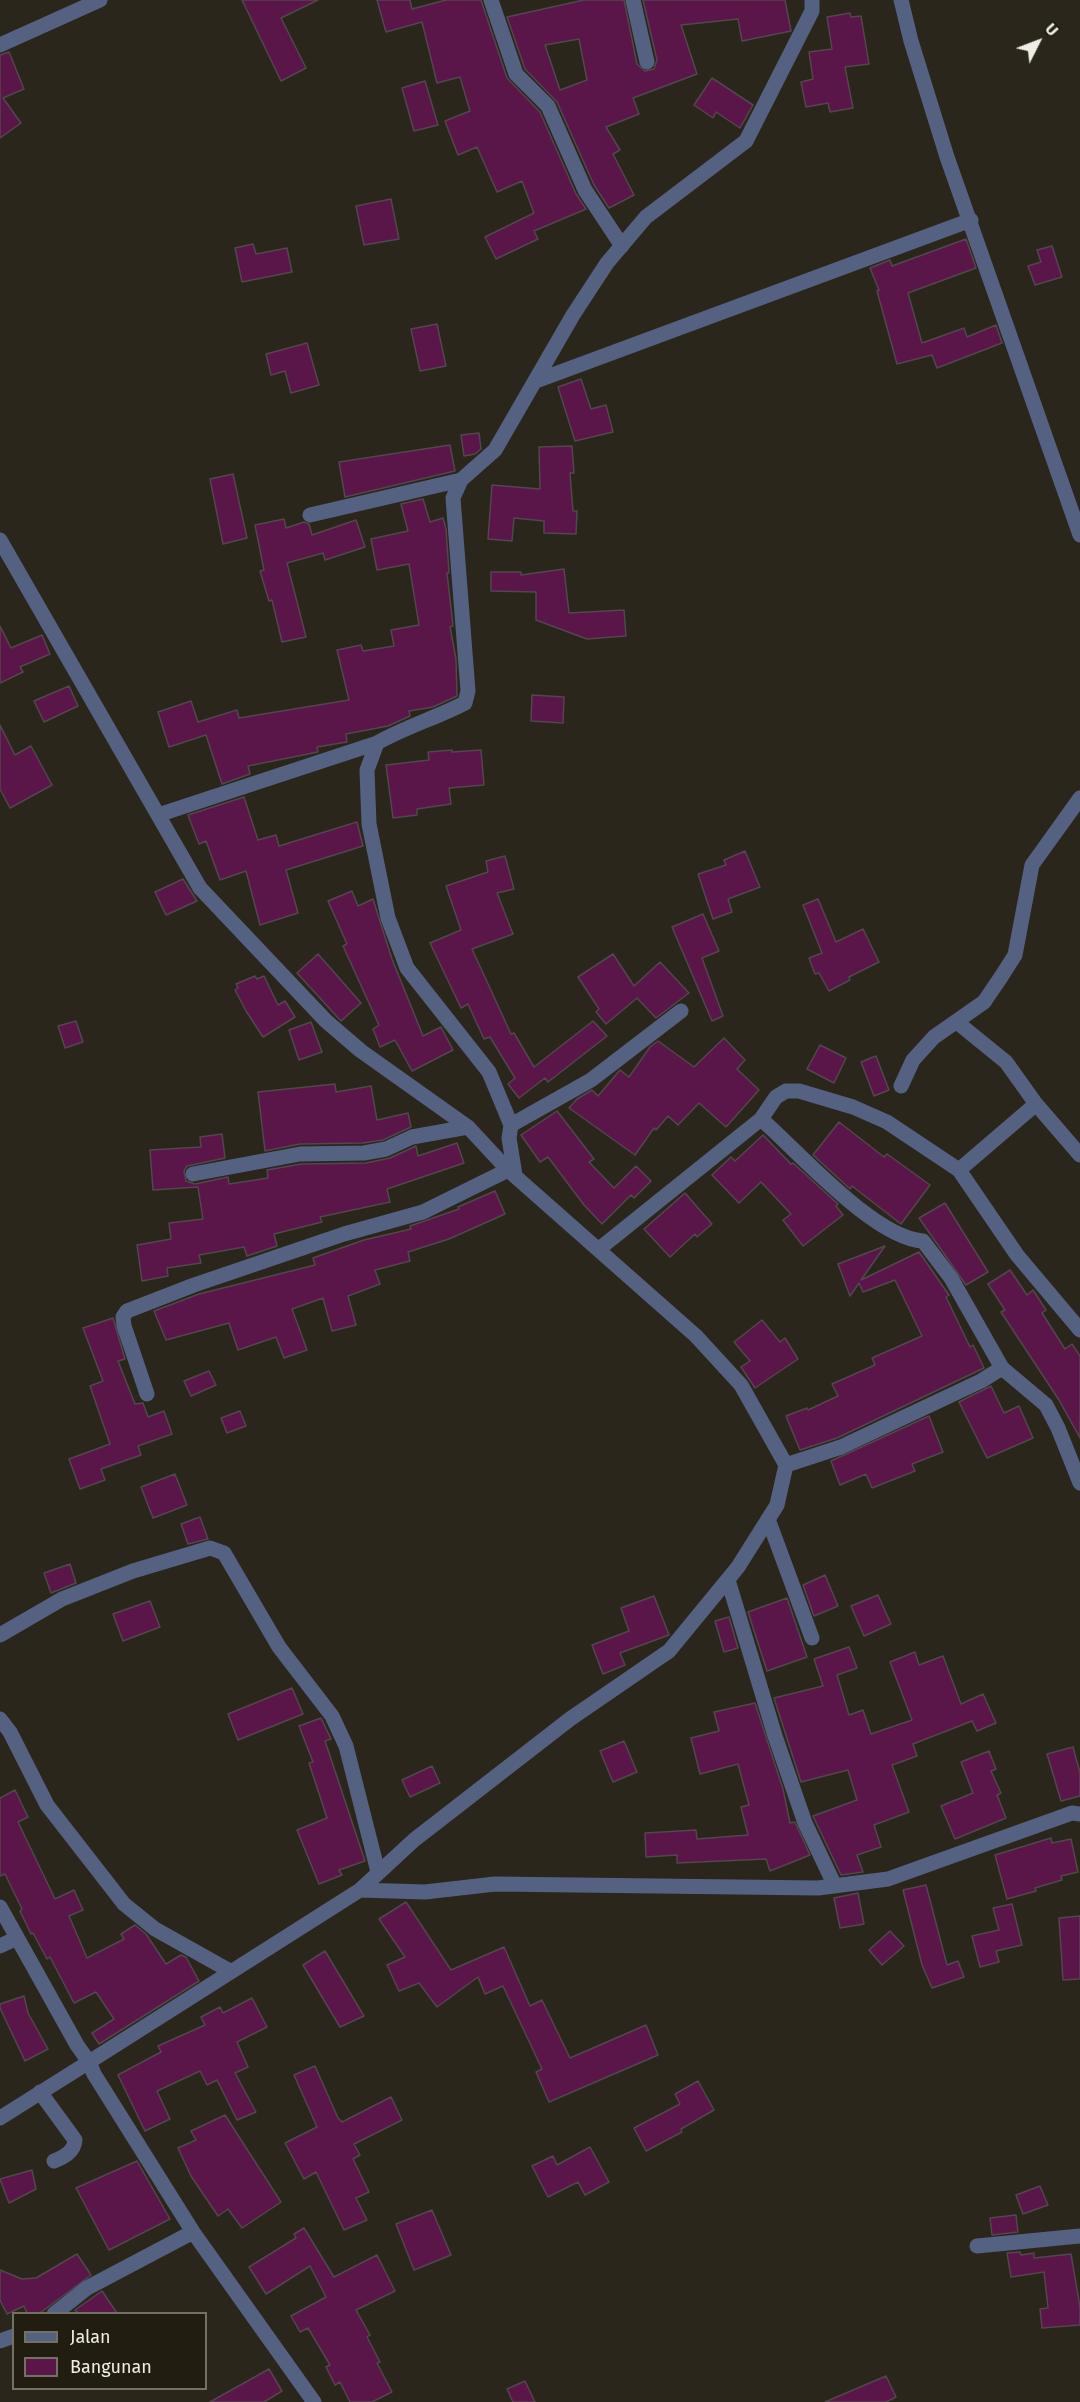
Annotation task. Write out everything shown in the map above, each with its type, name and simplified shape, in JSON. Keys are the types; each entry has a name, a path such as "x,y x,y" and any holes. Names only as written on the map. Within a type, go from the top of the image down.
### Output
{"street":[{"path":"0,45 100,0"},
{"path":"491,0 516,74 548,106 585,190 622,246"},
{"path":"633,0 648,62"},
{"path":"158,815 377,743 399,730 434,719 465,703 468,690 453,498 461,480 495,450 573,315 622,246 646,217 746,141 812,11 812,0"},
{"path":"901,0 936,124 1080,535"},
{"path":"536,381 971,220"},
{"path":"310,515 461,480"},
{"path":"0,540 200,888 326,1021 361,1051 468,1127 512,1172 696,1336 741,1385 786,1465 777,1505 728,1580 669,1651 570,1719 414,1840 360,1890 0,2118"},
{"path":"377,743 367,770 369,824 388,918 408,968 489,1072 511,1125 508,1138 512,1172"},
{"path":"901,1086 913,1060 934,1037 958,1023 984,1002 1015,954 1032,865 1080,798"},
{"path":"511,1125 591,1080 681,1011"},
{"path":"958,1023 1006,1062 1036,1104 1080,1155"},
{"path":"599,1249 761,1119 776,1097 786,1091 799,1091 853,1107 887,1122 959,1170 1017,1255 1080,1330"},
{"path":"959,1170 1036,1104"},
{"path":"761,1119 825,1179 876,1221 912,1240 923,1241 951,1278 1002,1368 1046,1405 1058,1428 1080,1483"},
{"path":"193,1174 300,1155 364,1153 386,1149 412,1137 468,1127"},
{"path":"147,1394 124,1326 123,1317 127,1311 194,1285 344,1234 423,1212 512,1172"},
{"path":"786,1465 841,1447 981,1381 1002,1368"},
{"path":"768,1519 812,1638"},
{"path":"0,1635 62,1599 133,1571 210,1548 224,1553 279,1647 332,1716 346,1746 378,1872"},
{"path":"728,1580 775,1736 805,1823 835,1886"},
{"path":"0,1719 10,1732 47,1805 124,1904 155,1929 230,1971"},
{"path":"360,1890 425,1892 495,1884 818,1888 888,1879 986,1842 1072,1813 1080,1814"},
{"path":"0,1907 77,2045 194,2232 314,2402"},
{"path":"0,1946 17,1938"},
{"path":"40,2092 75,2140 75,2146 66,2156 54,2162"},
{"path":"55,2312 87,2288 194,2232"},
{"path":"977,2247 1080,2236"}],"building":[{"path":"242,0 318,0 281,18 306,68 281,81"},
{"path":"377,0 410,0 412,9 446,0 481,0 507,78 540,112 576,194 586,209 534,231 538,239 496,259 485,237 534,213 522,181 497,192 477,147 458,155 445,121 470,111 460,77 437,83 422,22 386,32"},
{"path":"584,0 624,0 637,64 645,71 654,69 657,60 643,0 785,0 791,31 742,41 738,19 681,25 697,74 633,98 639,114 606,127 620,150 613,154 634,195 609,208 594,185 557,102 525,69 507,17","holes":["579,39 587,80 560,90 545,45"]},
{"path":"850,13 851,17 861,16 869,64 845,67 853,108 830,112 828,103 806,107 801,82 813,79 809,52 832,49 827,17"},
{"path":"9,52 24,89 3,98 21,123 0,138 0,55"},
{"path":"712,78 753,105 740,128 716,112 713,118 694,105"},
{"path":"425,81 438,125 414,131 402,88"},
{"path":"391,199 399,239 364,245 356,206"},
{"path":"966,239 976,268 908,293 922,343 964,328 967,337 996,325 1002,343 937,368 932,355 897,364 877,291 879,290 870,268 890,260 892,266"},
{"path":"253,244 256,254 287,248 292,272 242,282 235,248"},
{"path":"1052,246 1062,277 1035,285 1028,266 1041,262 1037,250"},
{"path":"437,324 446,366 420,371 411,329"},
{"path":"307,343 319,385 291,393 285,371 271,375 266,354"},
{"path":"581,379 591,409 606,405 613,432 575,441 558,387"},
{"path":"479,433 481,449 475,454 464,456 461,435"},
{"path":"450,445 455,471 345,497 339,462"},
{"path":"572,446 574,473 570,473 573,511 577,511 576,534 544,533 544,521 514,518 512,541 488,539 492,485 540,489 539,447"},
{"path":"233,474 247,538 223,544 210,479"},
{"path":"423,499 430,522 443,518 446,529 449,573 447,573 453,626 450,627 456,659 457,696 433,707 409,711 410,716 388,726 346,734 347,742 317,747 318,752 248,766 250,774 222,784 206,735 169,747 158,712 191,701 198,722 237,710 239,718 349,700 337,650 361,645 363,651 394,646 391,630 419,625 409,564 377,570 371,539 408,531 401,504"},
{"path":"284,519 286,528 304,522 309,524 312,535 356,520 365,547 325,560 323,553 287,563 306,637 282,642 272,600 269,601 260,571 264,570 255,525"},
{"path":"564,569 569,613 624,610 626,636 587,639 536,620 536,592 491,591 491,572 521,572 521,575"},
{"path":"0,626 11,648 42,635 50,654 20,667 23,672 0,683"},
{"path":"69,686 78,706 44,722 34,701"},
{"path":"532,695 564,697 563,723 531,721"},
{"path":"0,725 15,755 31,746 52,785 10,808 0,789"},
{"path":"452,750 452,752 481,750 484,785 449,788 451,804 417,809 417,815 393,818 386,765 429,760 428,752"},
{"path":"244,797 258,840 276,835 279,846 357,822 363,846 286,870 298,913 260,925 246,871 220,880 206,841 199,844 188,815"},
{"path":"745,851 760,887 728,899 732,912 713,919 698,874 726,865 724,860"},
{"path":"505,856 514,889 497,893 513,934 472,949 511,1034 514,1033 534,1067 593,1021 607,1036 548,1082 545,1078 519,1098 508,1084 515,1078 490,1037 484,1039 468,1004 461,1008 430,943 461,930 446,886 488,872 486,861"},
{"path":"183,879 197,901 166,915 155,892"},
{"path":"352,891 358,906 373,899 392,959 423,1036 441,1027 453,1050 412,1071 395,1040 380,1047 373,1029 379,1025 343,946 347,944 328,901"},
{"path":"818,899 836,942 863,929 879,962 849,977 850,980 829,991 819,973 815,974 809,958 822,953 803,905"},
{"path":"703,914 719,951 702,958 723,1016 712,1021 672,927"},
{"path":"318,954 361,1003 341,1021 297,973"},
{"path":"613,954 634,986 660,962 689,993 656,1018 637,998 606,1024 596,1012 599,1009 578,977"},
{"path":"255,976 257,979 264,976 278,1005 285,1001 295,1017 263,1037 235,990 238,988 236,984"},
{"path":"76,1021 83,1042 65,1048 58,1026"},
{"path":"311,1022 322,1052 299,1060 289,1030"},
{"path":"724,1038 745,1060 737,1069 759,1090 726,1127 699,1103 678,1125 668,1116 656,1130 654,1128 635,1155 569,1108 577,1099 592,1090 598,1096 620,1070 629,1077 650,1047 658,1041 694,1067"},
{"path":"820,1045 846,1058 834,1083 807,1069"},
{"path":"876,1056 889,1090 874,1096 861,1062"},
{"path":"335,1084 336,1092 371,1086 377,1120 408,1113 411,1127 383,1140 363,1143 300,1144 265,1151 258,1092"},
{"path":"557,1111 594,1159 589,1162 614,1188 636,1166 651,1181 634,1198 631,1195 602,1224 584,1205 548,1157 540,1162 521,1135"},
{"path":"839,1122 884,1157 887,1154 930,1185 901,1224 852,1186 850,1189 813,1155"},
{"path":"222,1134 225,1158 187,1166 184,1171 186,1181 195,1184 228,1177 229,1184 268,1178 267,1170 301,1164 366,1163 390,1158 416,1146 418,1156 457,1143 464,1163 387,1189 390,1202 320,1217 322,1222 274,1234 277,1246 247,1256 244,1247 199,1255 201,1263 167,1268 168,1276 142,1281 137,1245 171,1239 169,1223 203,1219 198,1187 153,1190 150,1150 201,1147 200,1137"},
{"path":"763,1135 791,1164 793,1163 838,1204 836,1206 843,1215 803,1246 783,1220 791,1214 761,1182 739,1203 712,1175 731,1157 735,1161"},
{"path":"495,1191 505,1214 449,1239 408,1252 410,1261 375,1270 380,1284 348,1296 356,1325 332,1331 323,1298 292,1309 307,1350 284,1358 276,1337 238,1350 229,1323 166,1340 154,1311 199,1294 315,1265 313,1258 364,1240 411,1229 410,1226 459,1209 458,1207"},
{"path":"685,1193 712,1224 697,1237 695,1234 670,1257 644,1229"},
{"path":"945,1203 988,1272 966,1285 919,1218"},
{"path":"885,1246 861,1280 919,1252 949,1295 946,1297 970,1347 973,1345 984,1368 837,1438 800,1450 786,1416 807,1408 808,1410 838,1396 832,1384 875,1365 872,1358 922,1336 895,1280 863,1292 859,1283 850,1296 838,1264"},
{"path":"1010,1270 1027,1295 1033,1290 1046,1310 1042,1313 1065,1349 1072,1344 1080,1356 1080,1438 1059,1400 1001,1312 1005,1310 988,1284"},
{"path":"113,1318 125,1359 118,1361 135,1404 143,1403 148,1417 164,1411 172,1434 138,1446 141,1455 101,1469 105,1480 80,1489 69,1459 110,1444 90,1386 103,1381 83,1328"},
{"path":"762,1320 780,1342 785,1338 798,1359 755,1388 741,1367 750,1361 734,1342"},
{"path":"209,1371 216,1385 191,1396 184,1381"},
{"path":"991,1386 1004,1413 1019,1406 1033,1438 987,1458 959,1402"},
{"path":"240,1411 246,1426 227,1433 221,1418"},
{"path":"929,1416 943,1452 912,1464 915,1471 872,1488 866,1474 840,1485 831,1461"},
{"path":"175,1474 187,1505 153,1518 141,1487"},
{"path":"200,1517 208,1539 188,1544 181,1524"},
{"path":"70,1564 76,1583 51,1593 44,1573"},
{"path":"825,1575 838,1606 814,1616 803,1585"},
{"path":"878,1595 891,1624 864,1636 851,1606"},
{"path":"654,1596 669,1635 620,1653 625,1665 603,1674 592,1645 629,1631 621,1608"},
{"path":"787,1598 807,1657 767,1671 748,1612"},
{"path":"150,1601 160,1627 123,1641 113,1614"},
{"path":"729,1617 738,1648 724,1652 715,1621"},
{"path":"849,1647 857,1668 837,1675 849,1715 863,1710 871,1734 912,1720 890,1662 915,1652 919,1665 943,1656 961,1704 983,1694 996,1723 977,1731 972,1721 913,1744 917,1756 892,1765 909,1812 874,1825 881,1847 857,1855 863,1872 841,1875 813,1816 857,1800 848,1770 801,1782 774,1698 823,1686 814,1659"},
{"path":"292,1688 303,1714 238,1740 228,1714"},
{"path":"755,1703 783,1789 790,1823 795,1822 810,1855 770,1871 766,1859 677,1863 677,1855 646,1857 645,1833 696,1830 697,1839 748,1835 741,1807 749,1805 738,1764 700,1774 691,1738 719,1731 714,1712"},
{"path":"321,1718 331,1739 325,1741 365,1861 339,1870 342,1875 319,1884 297,1830 327,1818 309,1763 313,1762 299,1726"},
{"path":"624,1741 637,1772 613,1782 600,1751"},
{"path":"1073,1747 1080,1773 1080,1796 1061,1801 1047,1754"},
{"path":"989,1751 996,1769 991,1771 1001,1793 997,1795 1006,1818 955,1839 941,1806 973,1793 961,1762"},
{"path":"432,1766 440,1783 410,1797 402,1780"},
{"path":"15,1790 28,1817 18,1822 55,1899 74,1890 83,1910 69,1916 87,1958 124,1939 121,1934 135,1925 146,1934 166,1964 181,1955 186,1957 199,1981 99,2044 92,2033 114,2019 96,1992 74,2003 50,1957 47,1959 33,1933 31,1934 5,1874 0,1876 0,1798"},
{"path":"1051,1838 1052,1843 1071,1839 1078,1872 1061,1876 1062,1880 1035,1888 1036,1891 1007,1899 995,1855"},
{"path":"926,1885 947,1965 958,1961 964,1977 932,1988 922,1965 903,1890"},
{"path":"858,1893 864,1924 840,1928 834,1898"},
{"path":"406,1902 451,1970 504,1947 530,2006 542,2000 570,2058 646,2025 658,2055 549,2102 536,2072 542,2069 503,1986 485,1994 478,1977 437,2007 419,1983 399,1991 387,1965 405,1957 379,1919"},
{"path":"1012,1904 1022,1945 996,1951 999,1962 980,1967 972,1936 999,1930 993,1908"},
{"path":"1080,1916 1080,1979 1063,1980 1059,1918"},
{"path":"890,1931 904,1946 882,1965 869,1950"},
{"path":"325,1951 364,2016 340,2027 303,1965"},
{"path":"24,1996 28,2013 48,2049 25,2061 0,2008 0,2004"},
{"path":"252,1998 267,2027 237,2042 248,2067 235,2073 256,2112 237,2120 217,2080 207,2085 200,2071 157,2091 170,2119 145,2131 118,2075 161,2052 158,2046 205,2025 201,2017 220,2007 223,2013"},
{"path":"315,2066 338,2118 342,2122 391,2097 402,2120 354,2144 360,2155 353,2159 369,2192 356,2198 367,2220 344,2230 316,2172 304,2179 285,2143 317,2127 294,2075"},
{"path":"698,2081 714,2110 681,2129 682,2132 646,2151 634,2128 680,2104 675,2094"},
{"path":"225,2115 281,2202 242,2228 228,2209 218,2216 191,2176 178,2148 196,2140 191,2131"},
{"path":"590,2147 609,2182 585,2195 578,2182 548,2197 532,2166 553,2156 557,2165"},
{"path":"137,2161 170,2219 109,2250 76,2188"},
{"path":"32,2170 36,2189 9,2203 0,2179"},
{"path":"1040,2186 1048,2205 1023,2214 1016,2195"},
{"path":"432,2210 451,2255 414,2270 396,2224"},
{"path":"1016,2215 1018,2232 992,2235 990,2218"},
{"path":"304,2228 334,2277 377,2255 395,2291 356,2310 370,2335 367,2337 380,2362 377,2363 392,2392 372,2402 350,2402 340,2382 335,2385 326,2367 330,2365 308,2328 300,2332 291,2316 326,2297 310,2266 266,2294 249,2267 296,2238 294,2234"},
{"path":"1020,2252 1021,2255 1034,2253 1034,2258 1071,2254 1080,2307 1080,2325 1042,2328 1040,2309 1048,2308 1044,2272 1011,2277 1007,2253"},
{"path":"77,2254 91,2275 41,2312 27,2312 24,2306 7,2314 0,2300 0,2270 22,2279 36,2278"},
{"path":"102,2291 116,2312 77,2312 75,2310"},
{"path":"269,2369 282,2391 264,2402 210,2402"},
{"path":"886,2376 896,2397 886,2402 825,2402"},
{"path":"525,2381 535,2402 513,2402 507,2389"}]}
